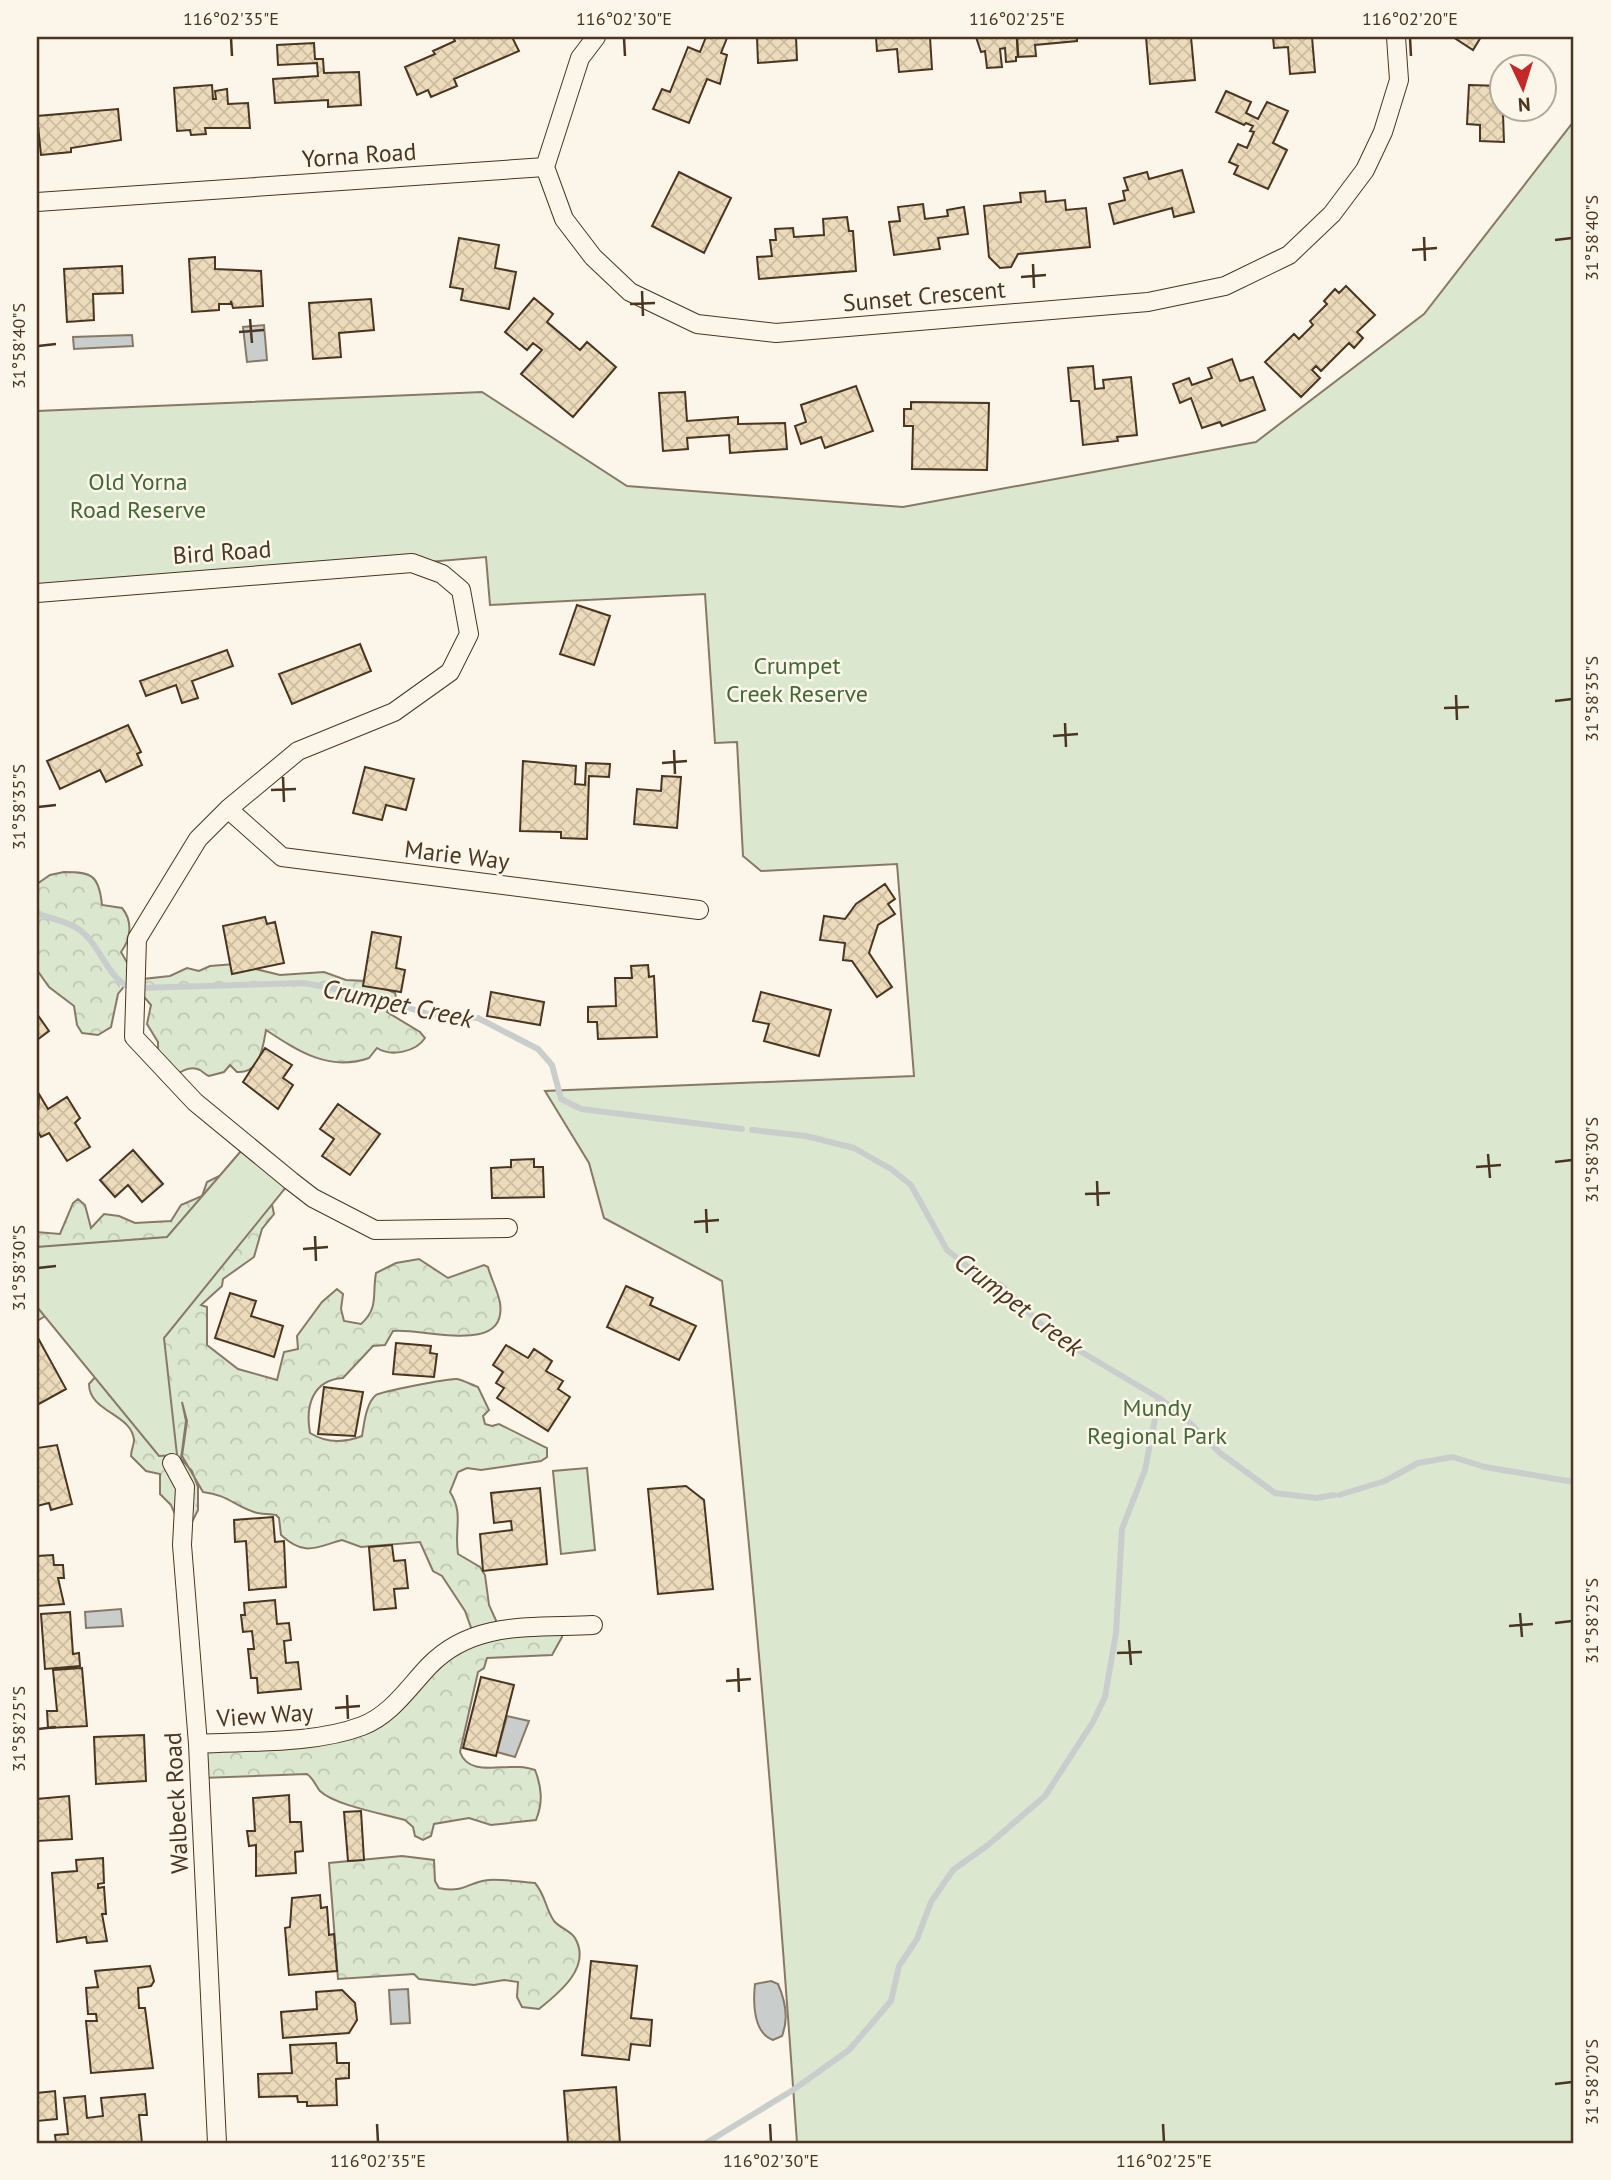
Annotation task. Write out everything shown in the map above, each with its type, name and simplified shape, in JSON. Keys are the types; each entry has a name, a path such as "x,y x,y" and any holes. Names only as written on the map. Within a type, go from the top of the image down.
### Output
{"street":[{"path":"545,167 580,58 596,37"},
{"name":"Sunset Crescent","path":"545,167 564,219 593,257 630,292 697,324 776,333 1148,302 1225,286 1289,254 1332,214 1366,170 1383,132 1399,80 1396,37"},
{"name":"Yorna Road","path":"37,202 545,167"},
{"name":"Bird Road","path":"37,593 412,563 442,574 461,590 469,634 450,672 394,712 298,751 228,809"},
{"path":"228,809 198,839 137,939 134,1037 195,1102 291,1181 313,1198 375,1230 508,1228"},
{"name":"Marie Way","path":"228,809 282,857 699,910"},
{"name":"Walbeck Road","path":"172,1464 185,1488 182,1545 198,1744 217,2143"},
{"name":"View Way","path":"198,1744 328,1735 363,1726 395,1705 430,1665 470,1636 495,1630 593,1625"}],"green space":[{"name":"Mundy Regional Park","path":"1574,121 1574,2143 797,2143 764,1712 722,1281 604,1218 589,1163 545,1091 914,1076 897,864 761,871 743,856 737,742 715,743 705,594 490,605 486,557 37,595 37,411 482,392 627,486 903,507 1256,442 1424,314"},
{"path":"64,872 82,873 93,878 99,888 102,905 122,908 128,919 129,936 121,952 128,964 130,979 118,994 111,1027 98,1035 82,1033 77,1025 74,1006 49,987 37,970 37,884 50,875"},
{"path":"235,964 280,975 324,972 346,980 367,981 395,993 396,997 387,1012 420,1032 425,1038 416,1047 403,1052 389,1052 377,1048 369,1058 341,1062 327,1061 302,1052 266,1030 259,1058 251,1069 237,1072 230,1065 224,1072 209,1076 190,1068 162,1080 158,1075 158,1042 147,1024 151,1005 140,992 143,979 170,976 187,968 199,971 210,966"},
{"path":"247,1144 291,1181 164,1338 177,1455 159,1456 37,1307 37,1247 167,1237"},
{"path":"219,1176 271,1200 274,1214 262,1229 254,1257 223,1279 222,1286 201,1305 207,1307 207,1345 238,1369 277,1380 284,1352 298,1349 297,1336 322,1302 337,1289 343,1294 341,1309 344,1321 361,1324 373,1307 376,1273 396,1263 419,1259 448,1278 484,1265 488,1267 500,1303 499,1320 491,1330 477,1335 460,1336 393,1331 385,1345 373,1346 343,1378 333,1380 318,1389 310,1404 309,1423 310,1433 322,1439 342,1441 362,1436 368,1408 376,1395 457,1379 478,1387 489,1410 483,1416 485,1424 499,1424 547,1448 547,1457 541,1461 481,1470 467,1468 458,1472 450,1492 458,1514 458,1554 480,1567 485,1575 489,1605 499,1627 473,1633 465,1611 442,1576 433,1571 420,1542 361,1547 342,1540 311,1548 297,1546 281,1535 279,1518 276,1515 257,1513 219,1495 203,1492 194,1477 198,1487 198,1510 192,1522 178,1521 171,1505 160,1494 160,1474 146,1471 131,1456 134,1440 131,1431 96,1401 91,1393 89,1384 98,1374 47,1315 37,1321 37,1232 60,1234 73,1203 78,1199 85,1205 91,1228 104,1214 119,1216 135,1223 171,1221 181,1205 202,1196 207,1182","holes":["182,1402 187,1421 182,1456 189,1467 181,1459 186,1421"]},
{"path":"587,1468 595,1550 561,1554 553,1471"},
{"path":"560,1628 562,1637 552,1655 487,1658 484,1668 478,1672 460,1752 472,1765 535,1770 541,1795 536,1820 491,1825 469,1818 434,1824 431,1836 423,1840 415,1836 413,1827 405,1820 348,1805 327,1796 307,1774 202,1778 201,1747 325,1739 415,1691 471,1638"},
{"path":"402,1856 434,1860 435,1881 439,1888 455,1889 489,1880 535,1883 554,1921 575,1938 579,1959 571,1978 539,2009 522,2007 517,1997 518,1982 504,1980 474,1985 419,1979 414,1974 338,1979 329,1863"}],"shaded area":[{"path":"264,325 267,360 247,362 243,327"},
{"path":"132,335 133,346 74,349 73,337"},
{"path":"121,1609 123,1626 86,1628 85,1612"},
{"path":"507,1716 529,1721 515,1757 497,1752"},
{"path":"771,1981 778,1984 786,2016 782,2036 773,2040 761,2031 754,1999 755,1984"},
{"path":"408,1989 410,2023 391,2024 389,1990"}],"building":[{"path":"453,37 512,37 519,51 454,79 457,86 431,97 428,90 417,95 405,67 435,54 433,51 455,41"},
{"path":"706,37 727,38 721,53 727,55 720,84 707,79 689,123 653,109 662,89 670,92 688,47 700,52"},
{"path":"757,37 796,37 797,60 758,63"},
{"path":"876,37 930,37 932,69 899,72 897,49 877,51"},
{"path":"976,37 1077,37 1077,41 1035,45 1036,56 1016,57 1016,61 1006,62 1005,48 1000,49 1002,67 987,68 985,51 981,52"},
{"path":"1146,37 1191,37 1195,80 1150,84"},
{"path":"1273,37 1312,37 1315,72 1290,74 1288,47 1274,48"},
{"path":"1453,37 1481,37 1473,50"},
{"path":"314,43 315,59 323,59 324,73 359,72 361,105 328,107 328,100 275,103 273,79 318,76 317,63 278,65 277,45"},
{"path":"212,85 213,99 216,99 215,91 227,89 228,104 248,103 250,128 205,128 206,134 191,135 190,130 177,131 174,88"},
{"path":"1469,85 1488,86 1488,122 1503,122 1504,142 1480,141 1480,125 1467,124"},
{"path":"1226,91 1251,102 1246,113 1258,119 1267,102 1288,111 1273,143 1287,150 1268,189 1234,174 1238,166 1229,162 1238,144 1247,148 1254,132 1250,131 1253,126 1246,123 1244,125 1216,112"},
{"path":"118,109 121,140 71,148 71,152 41,155 37,116"},
{"path":"1182,170 1194,212 1174,217 1172,208 1114,224 1109,204 1125,200 1123,191 1128,190 1124,178 1147,172 1149,179"},
{"path":"679,172 731,198 704,253 652,226"},
{"path":"1045,191 1046,202 1065,200 1066,210 1086,208 1090,247 1018,254 1011,267 1000,268 989,257 984,206 1021,202 1020,193"},
{"path":"923,204 925,219 948,216 947,210 964,207 968,234 938,238 940,249 894,255 889,222 900,221 898,207"},
{"path":"847,217 849,231 853,231 856,271 759,279 757,257 772,256 770,240 776,240 775,229 793,228 794,237 824,235 823,219"},
{"path":"459,238 499,245 495,268 516,272 509,309 461,300 463,289 450,287"},
{"path":"215,257 215,269 261,271 263,306 233,308 231,301 231,304 219,304 219,310 192,312 189,259"},
{"path":"122,266 123,293 93,294 94,320 67,322 64,269"},
{"path":"1346,286 1375,315 1357,332 1363,338 1354,348 1349,343 1321,371 1316,366 1312,370 1320,378 1301,397 1265,362 1294,334 1299,339 1313,325 1310,321 1327,304 1324,301 1335,289 1339,293"},
{"path":"534,298 553,314 547,322 580,350 587,342 616,367 573,417 521,374 542,350 533,343 527,350 505,332"},
{"path":"371,299 374,330 339,333 341,357 313,359 309,303"},
{"path":"1232,359 1240,381 1253,377 1265,410 1222,426 1220,422 1202,428 1191,398 1180,403 1173,384 1189,378 1192,385 1212,378 1208,368"},
{"path":"1093,366 1095,389 1104,388 1103,380 1131,377 1137,435 1117,437 1118,441 1083,445 1079,401 1071,401 1068,368"},
{"path":"856,386 873,431 825,448 821,437 801,444 795,426 806,422 801,405"},
{"path":"685,392 687,421 738,417 738,424 785,423 787,449 730,453 729,435 687,438 688,449 663,451 659,393"},
{"path":"911,402 989,403 987,470 912,469 913,426 904,426 904,409 911,409"},
{"path":"577,605 610,616 594,665 560,654"},
{"path":"360,644 371,671 292,704 279,674"},
{"path":"227,650 233,666 192,681 198,698 182,703 176,685 146,696 140,681"},
{"path":"128,725 141,752 137,754 142,765 106,782 100,770 60,789 47,761"},
{"path":"523,761 576,766 575,784 585,785 586,763 610,764 609,777 589,776 587,839 561,838 561,832 520,831"},
{"path":"365,767 414,779 406,810 386,805 382,820 353,813"},
{"path":"662,776 681,777 677,828 634,824 637,789 661,791"},
{"path":"885,884 895,899 888,904 895,914 878,925 869,953 892,987 877,997 852,961 843,960 845,943 820,940 824,916 845,919 856,904"},
{"path":"265,917 267,924 275,922 284,963 232,974 223,926"},
{"path":"372,932 401,937 396,968 405,970 401,992 363,986"},
{"path":"648,965 649,977 654,976 657,1037 598,1039 597,1022 588,1022 588,1007 616,1006 615,978 632,978 631,966"},
{"path":"491,992 544,1002 540,1025 487,1016"},
{"path":"761,992 831,1010 819,1056 764,1041 769,1024 753,1021"},
{"path":"37,1014 49,1031 37,1040"},
{"path":"265,1048 292,1065 283,1078 293,1085 278,1109 243,1082"},
{"path":"39,1094 48,1109 67,1097 80,1118 75,1123 90,1147 67,1161 49,1133 41,1137 37,1130"},
{"path":"338,1104 380,1134 350,1175 322,1156 334,1139 320,1129"},
{"path":"133,1150 163,1184 142,1202 128,1185 115,1197 100,1180"},
{"path":"534,1159 534,1167 543,1167 544,1197 492,1198 491,1168 511,1167 511,1160"},
{"path":"626,1286 653,1298 650,1305 696,1326 679,1360 607,1327"},
{"path":"230,1293 256,1301 251,1316 283,1326 274,1357 215,1338"},
{"path":"37,1339 66,1389 37,1405"},
{"path":"396,1343 431,1346 430,1353 437,1354 434,1377 393,1374"},
{"path":"506,1345 528,1358 534,1349 552,1361 546,1371 563,1381 558,1389 570,1397 548,1431 497,1398 504,1388 496,1383 503,1372 493,1365"},
{"path":"324,1387 363,1392 355,1436 318,1434"},
{"path":"57,1445 72,1504 51,1510 49,1503 37,1506 37,1448"},
{"path":"686,1486 704,1500 713,1589 658,1594 648,1489"},
{"path":"540,1488 547,1564 483,1571 480,1534 512,1530 511,1521 494,1523 491,1493"},
{"path":"273,1517 275,1542 284,1541 286,1587 249,1590 246,1541 235,1542 234,1520"},
{"path":"392,1545 394,1561 405,1560 408,1588 394,1589 396,1608 374,1610 369,1547"},
{"path":"53,1555 54,1565 63,1565 64,1578 58,1578 64,1604 37,1606 37,1556"},
{"path":"275,1600 277,1624 289,1623 291,1640 284,1641 286,1663 298,1662 301,1689 258,1693 257,1678 251,1678 248,1649 254,1649 252,1631 243,1632 241,1615 245,1615 244,1603"},
{"path":"70,1612 73,1654 79,1653 80,1666 45,1669 41,1614"},
{"path":"82,1668 87,1726 48,1728 47,1711 57,1711 53,1670"},
{"path":"481,1677 514,1685 496,1756 463,1748"},
{"path":"144,1735 146,1781 96,1784 94,1737"},
{"path":"289,1795 290,1822 301,1822 303,1851 295,1852 296,1873 256,1876 256,1845 249,1846 247,1831 255,1831 253,1798"},
{"path":"69,1796 72,1839 37,1841 37,1799"},
{"path":"361,1811 364,1860 348,1861 344,1812"},
{"path":"103,1858 104,1883 98,1884 98,1888 104,1887 106,1914 102,1914 107,1941 87,1943 86,1937 57,1942 52,1873 77,1871 76,1860"},
{"path":"320,1895 321,1908 327,1907 329,1935 334,1934 337,1971 289,1975 285,1928 290,1927 292,1898"},
{"path":"591,1961 637,1966 631,2018 652,2020 650,2046 631,2044 629,2060 582,2055"},
{"path":"150,1966 154,1981 151,1986 138,1988 139,2008 145,2008 153,2068 91,2073 86,2021 97,2021 96,2014 88,2014 86,1988 98,1987 95,1971"},
{"path":"342,1990 355,2003 357,2020 349,2033 283,2038 281,2012 317,2009 316,1992"},
{"path":"336,2043 337,2063 349,2063 349,2078 336,2079 337,2105 307,2106 307,2102 298,2102 297,2096 259,2097 258,2074 292,2073 290,2045"},
{"path":"616,2087 620,2143 568,2143 564,2091"},
{"path":"55,2091 57,2119 37,2121 37,2093"},
{"path":"145,2094 147,2115 139,2115 142,2143 56,2143 55,2135 68,2134 64,2098 85,2096 87,2118 103,2116 101,2098"}],"waterway":[{"name":"Crumpet Creek","path":"37,913 80,930 115,976 126,986 133,988"},
{"name":"Crumpet Creek","path":"138,988 304,983 362,994 429,1014 478,1018 538,1049 552,1065 561,1099 581,1109 742,1129"},
{"name":"Crumpet Creek","path":"752,1130 806,1136 854,1148 891,1169 911,1185 947,1250 978,1275 1001,1285 1051,1334 1159,1398 1185,1418 1220,1453 1275,1493 1316,1498 1334,1495"},
{"path":"706,2143 793,2090 849,2050 891,2001 899,1966 917,1939 931,1902 953,1870 988,1845 1045,1796 1093,1722 1105,1697 1116,1633 1122,1529 1145,1470 1159,1398"},
{"name":"Crumpet Creek","path":"1339,1495 1385,1481 1418,1463 1453,1457 1485,1467 1574,1482"}],"park label":[{"name":"Old Yorna Road Reserve","path":"138,495"},
{"name":"Crumpet Creek Reserve","path":"797,679"}]}
